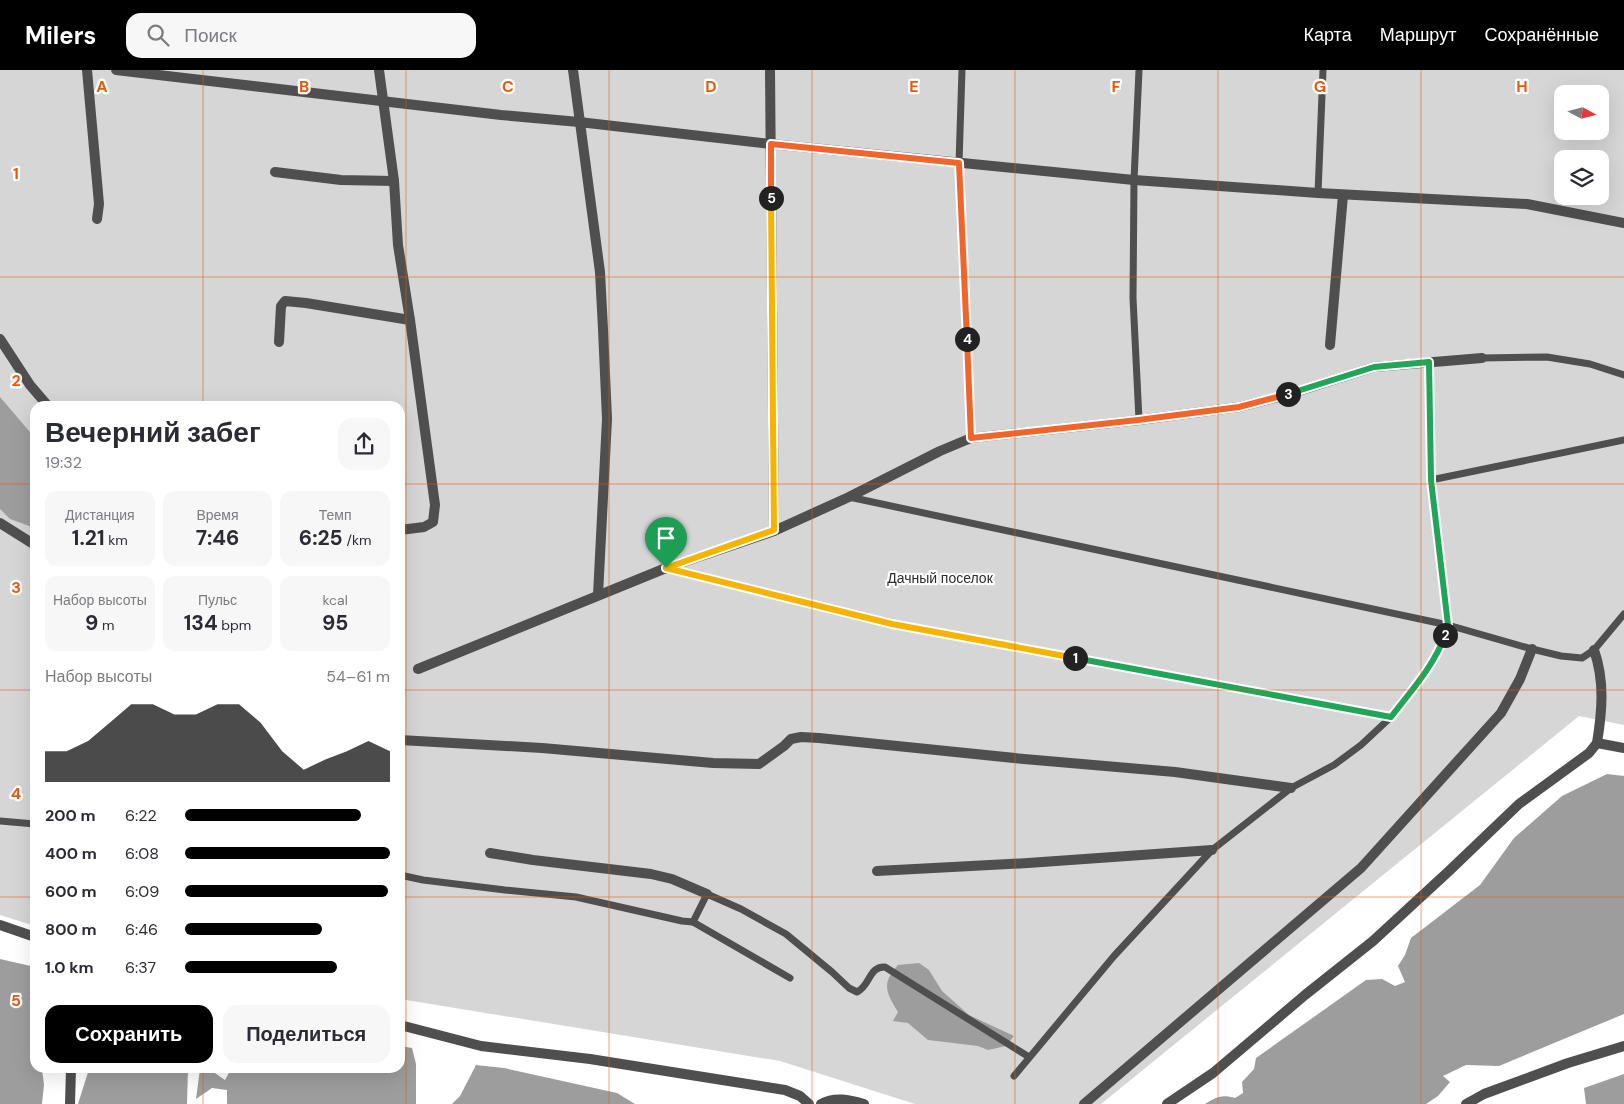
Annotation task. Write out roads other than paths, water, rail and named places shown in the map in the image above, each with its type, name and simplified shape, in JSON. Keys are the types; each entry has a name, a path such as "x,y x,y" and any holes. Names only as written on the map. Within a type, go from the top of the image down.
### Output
{"street":[{"path":"87,70 99,204 97,219"},
{"path":"116,70 501,115 1134,180 1344,195 1527,204 1624,223"},
{"path":"379,70 394,181 398,245 435,505 433,522 424,527 405,529"},
{"path":"573,70 600,272 607,419 598,595"},
{"path":"770,70 774,530"},
{"path":"275,172 341,180 394,181"},
{"path":"1330,345 1344,195"},
{"path":"279,342 281,306 285,301 410,320"},
{"path":"0,338 14,357 30,385 44,401"},
{"path":"418,669 666,568 774,530 849,497 940,451 971,438 1239,407 1286,395 1374,367 1482,358"},
{"path":"0,523 30,542"},
{"path":"1084,1104 1361,868 1501,713 1520,680 1532,649"},
{"path":"1168,1104 1213,1073 1373,940 1519,804 1589,753 1597,743 1602,693 1599,664 1594,650"},
{"path":"405,740 542,748 713,763 759,764 791,739 801,737 1175,772 1291,788"},
{"path":"1597,743 1624,748"},
{"path":"877,871 1212,850"},
{"path":"490,853 651,874 707,894"},
{"path":"0,925 30,935"},
{"path":"405,1026 481,1046 590,1059 785,1090 800,1096 809,1104"},
{"path":"1466,1104 1484,1094 1551,1069 1624,1046"},
{"path":"70,1104 71,1073"},
{"path":"822,1104 828,1101 847,1100 864,1104"}],"lane":[{"path":"962,70 959,163 971,438"},
{"path":"1138,420 1132,298 1134,180 1139,70"},
{"path":"1318,193 1323,70"},
{"path":"1482,358 1547,357 1590,364 1624,375"},
{"path":"1014,1076 1114,956 1212,850 1291,788 1334,765 1361,745 1391,717 1428,669 1440,648 1448,625 1431,480 1429,362"},
{"path":"1431,480 1624,440"},
{"path":"849,497 1448,625 1561,656 1582,658 1594,650 1624,614"},
{"path":"666,568 892,624 1391,717"},
{"path":"0,821 30,824"},
{"path":"405,876 496,889 576,897 693,922 790,978"},
{"path":"693,922 707,894 741,909 786,934 849,988 857,992 863,989 874,969 879,966 885,966 1029,1057"}],"park label":[{"name":"Дачный поселок","path":"940,578"}]}
